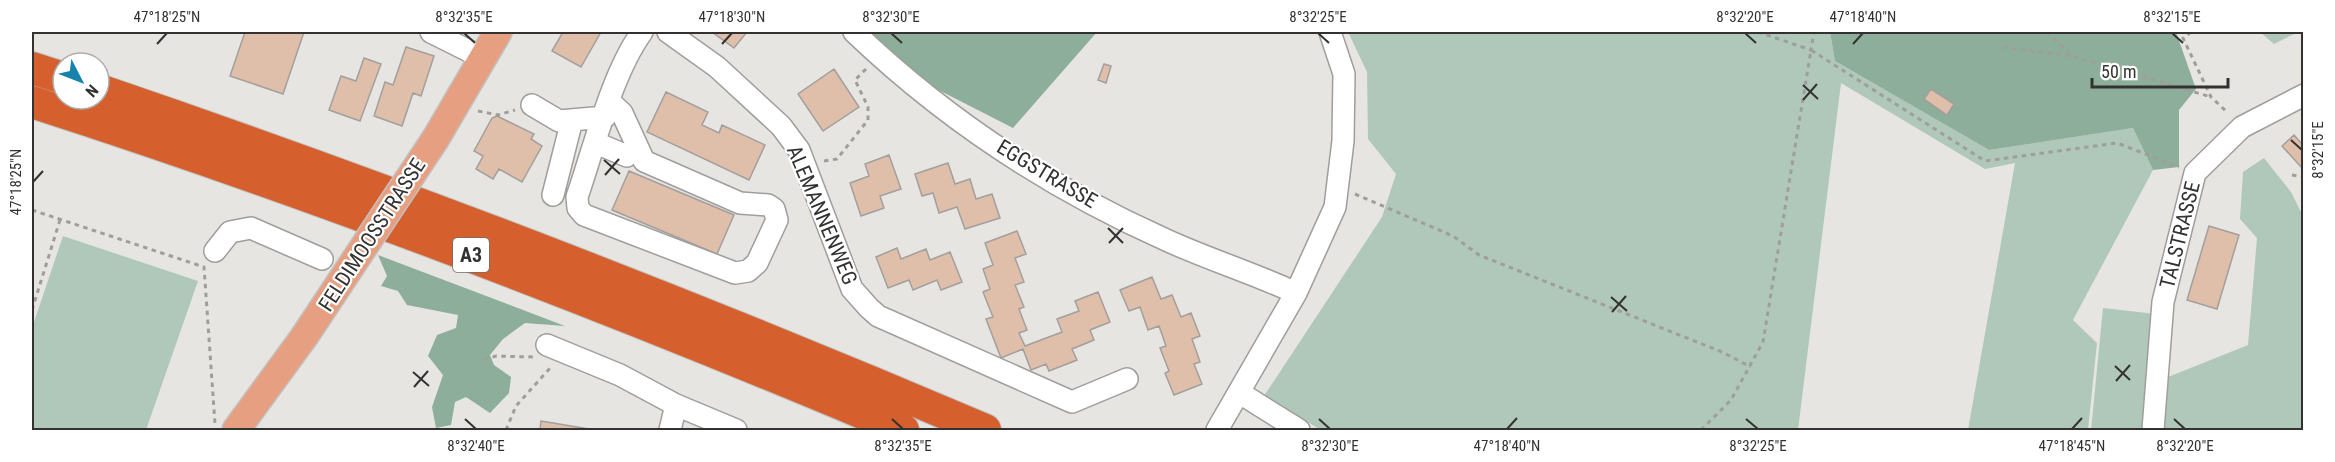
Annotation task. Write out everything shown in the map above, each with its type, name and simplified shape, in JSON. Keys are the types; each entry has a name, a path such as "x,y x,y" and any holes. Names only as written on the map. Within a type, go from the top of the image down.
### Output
{"highway":[{"path":"32,68 51,74"},
{"name":"A3","path":"111,94 263,146 545,250 985,430"},
{"name":"A3","path":"32,102 266,180 438,243 681,338 903,430"}],"main road":[{"name":"FELDIMOOSSTRASSE","path":"225,430 304,337 370,241 436,138 498,32"}],"street":[{"path":"431,32 483,58"},
{"path":"532,105 559,121 572,120 607,109 622,113 644,161 740,203 768,205 774,209 777,220 756,263 748,271 735,273 584,215 578,208 577,197 607,109 631,47 642,32"},
{"name":"ALEMANNENWEG","path":"668,32 717,67 781,126 799,150 852,290 878,316 1072,402 1126,379"},
{"name":"EGGSTRASSE","path":"854,32 909,84 1039,175 1165,239 1296,293"},
{"path":"1217,430 1296,293 1335,207 1343,141 1344,74 1330,32"},
{"name":"TALSTRASSE","path":"2153,430 2163,302 2195,173 2242,127 2304,95"},
{"path":"553,195 572,120"},
{"path":"596,143 627,156"},
{"path":"215,251 231,232 251,228 322,259"},
{"path":"556,349 620,375 676,405 736,430"},
{"path":"1240,393 1299,430"},
{"path":"670,430 676,405"}],"path":[{"path":"1758,32 1811,50 1985,161 2117,143 2195,173"},
{"path":"1701,430 1731,400 1763,342 1814,32"},
{"path":"2047,32 2073,56"},
{"path":"2191,32 2183,38 2211,97 2242,127"},
{"path":"2003,47 2073,56 2211,97"},
{"path":"805,166 837,159 868,120 868,107 855,80 880,56"},
{"path":"472,111 487,111 498,115 532,105"},
{"path":"2292,175 2304,177"},
{"path":"1354,194 1453,236 1479,255 1722,352 1751,367"},
{"path":"32,210 204,267 225,430"},
{"path":"32,310 60,219"},
{"path":"484,360 496,356 516,355 540,358 556,349"},
{"path":"506,430 516,406 556,349"}],"green space":[{"path":"851,32 1097,32 1013,128 872,56"},
{"path":"1348,32 1830,32 1835,61 1989,150 2133,128 2153,170 2073,320 2097,343 2088,430 1968,430 2015,163 1985,169 1841,83 1798,430 1321,430 1264,396 1382,217 1396,174 1368,139 1367,72"},
{"path":"1830,32 2176,32 2196,89 2179,110 2179,167 2153,170 2133,128 1989,150 1835,61"},
{"path":"2260,32 2298,32 2274,44"},
{"path":"2264,158 2291,192 2303,216 2303,430 2162,430 2168,377 2248,345 2257,238 2240,219 2243,172"},
{"path":"63,236 198,281 146,430 32,430 32,328"},
{"path":"378,255 565,326 525,323 503,339 490,355 494,365 511,377 509,393 490,413 466,397 455,402 451,425 436,428 432,407 443,375 428,356 437,335 456,328 458,315 407,305 398,291 381,286 387,276"},
{"path":"2103,308 2156,314 2143,430 2091,430"}],"building":[{"path":"245,32 304,32 283,94 230,76"},
{"path":"563,32 601,32 581,67 552,51"},
{"path":"712,32 747,32 734,48"},
{"path":"406,47 434,56 421,96 413,93 402,126 374,116 385,82 393,85"},
{"path":"364,58 381,64 360,121 329,110 341,76 356,81"},
{"path":"1104,64 1111,66 1106,83 1098,80"},
{"path":"834,69 859,107 823,131 798,94"},
{"path":"1931,89 1954,104 1947,115 1924,99"},
{"path":"666,92 708,112 702,125 719,133 722,125 765,145 749,180 647,132"},
{"path":"497,116 534,134 531,139 542,146 522,182 499,169 493,179 476,169 483,156 474,151 492,118"},
{"path":"2294,135 2302,144 2304,142 2304,170 2282,146"},
{"path":"889,155 901,189 880,196 884,208 861,216 850,183 869,176 865,164"},
{"path":"948,163 955,184 970,179 976,199 992,194 1000,218 965,229 957,207 939,213 933,193 922,196 915,174"},
{"path":"629,171 734,215 717,254 612,210"},
{"path":"2209,226 2239,235 2217,309 2187,300"},
{"path":"1017,231 1026,254 1015,258 1024,282 1015,285 1024,307 1019,309 1027,330 1019,333 1025,346 1062,332 1057,319 1079,311 1075,301 1098,292 1110,322 1090,330 1094,340 1072,349 1077,360 1049,371 1046,364 1031,370 1023,349 1001,358 986,319 993,317 983,292 990,289 983,269 993,265 985,243"},
{"path":"897,248 901,259 926,249 930,260 950,252 962,282 941,290 937,280 913,290 909,280 888,288 876,257"},
{"path":"1152,277 1161,299 1172,295 1181,317 1191,313 1200,336 1192,339 1200,362 1194,364 1202,384 1174,395 1165,373 1169,371 1160,348 1166,346 1159,326 1148,330 1140,307 1129,311 1120,290"},
{"path":"541,421 595,430 540,430"}]}
